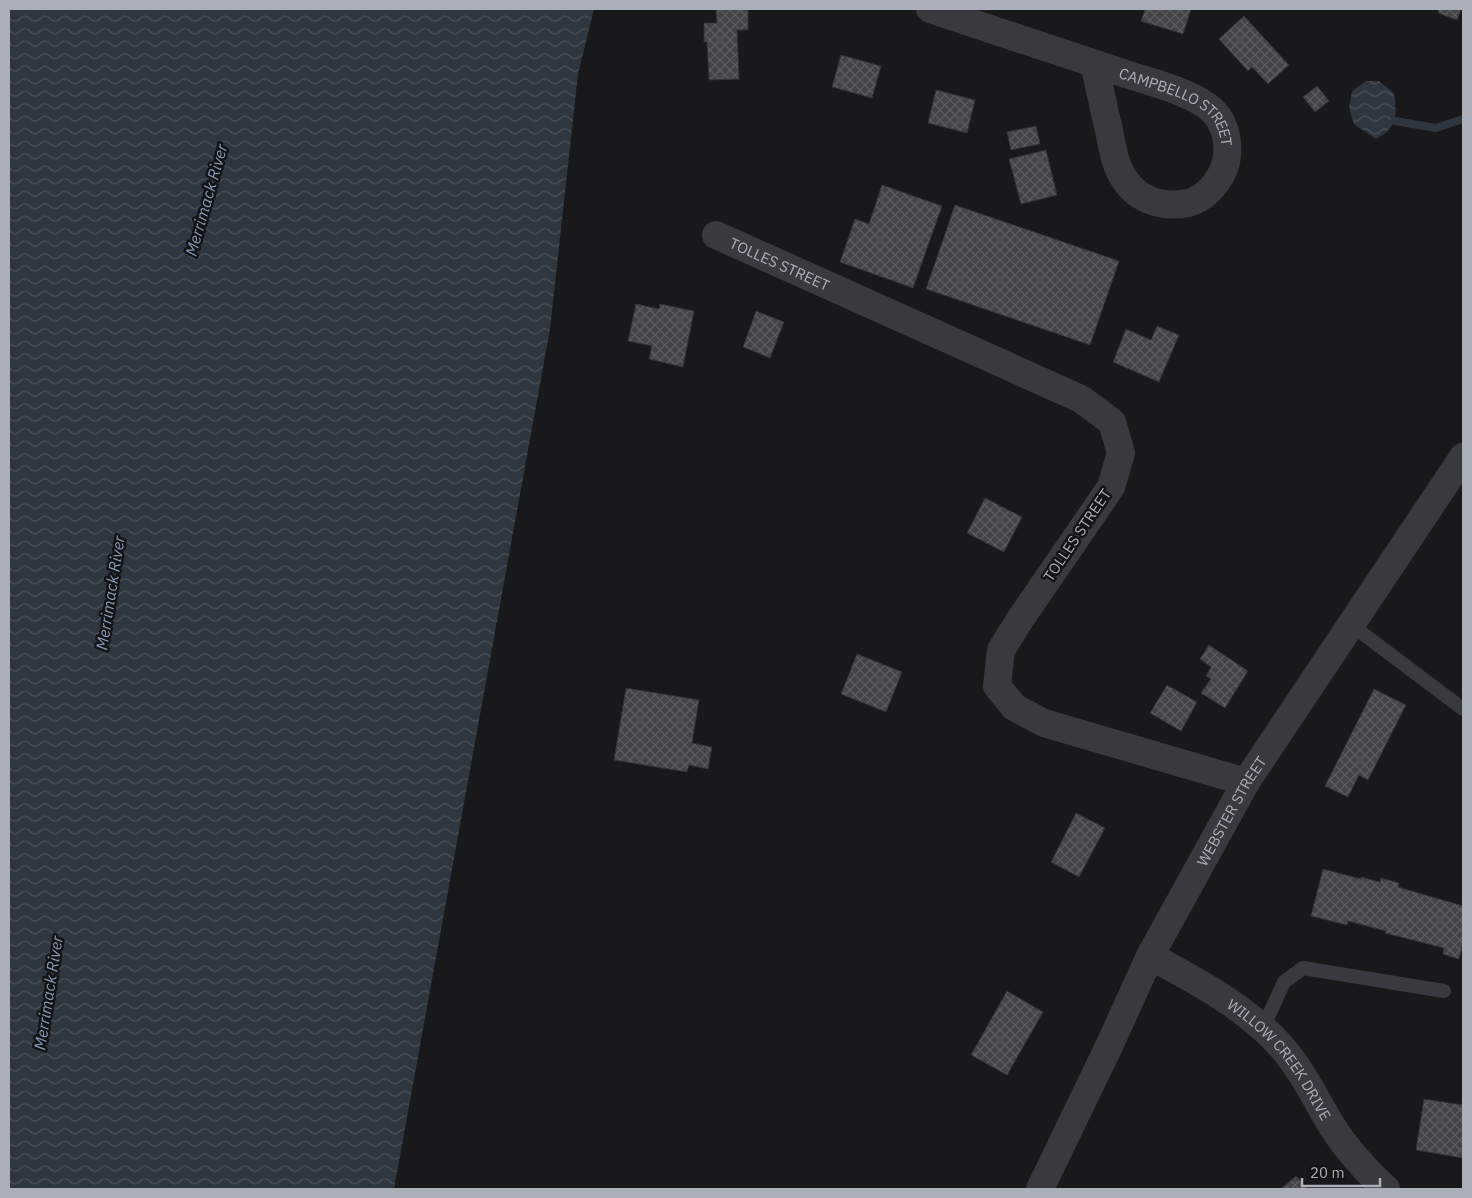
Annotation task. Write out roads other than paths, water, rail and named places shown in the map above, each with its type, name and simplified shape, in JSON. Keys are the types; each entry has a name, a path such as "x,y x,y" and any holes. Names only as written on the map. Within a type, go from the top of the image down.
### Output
{"street":[{"name":"CAMPBELLO STREET","path":"930,9 1094,64 1183,94 1200,101 1214,112 1223,128 1228,145 1226,163 1219,180 1207,193 1191,202 1173,205 1154,203 1138,194 1124,180 1117,162 1094,64"},
{"name":"TOLLES STREET","path":"716,235 1081,399 1112,422 1121,453 1111,487 1001,650 997,686 1014,707 1044,723 1246,782"},
{"name":"WEBSTER STREET","path":"1040,1189 1150,956 1246,782 1350,624 1463,458"},
{"name":"WILLOW CREEK DRIVE","path":"1150,956 1193,979 1263,1028 1292,1059 1314,1093 1332,1127 1386,1189"}],"lane":[{"path":"1350,624 1463,709"},
{"path":"1263,1028 1284,982 1302,968 1444,991"}],"water":[{"name":"Merrimack River","path":"9,9 594,9 578,74 550,329 394,1189 9,1189"},
{"path":"1366,81 1379,81 1394,93 1396,108 1394,120 1389,130 1376,139 1354,124 1349,108 1352,91"}],"waterway":[{"path":"1395,121 1436,128 1463,119"}]}
